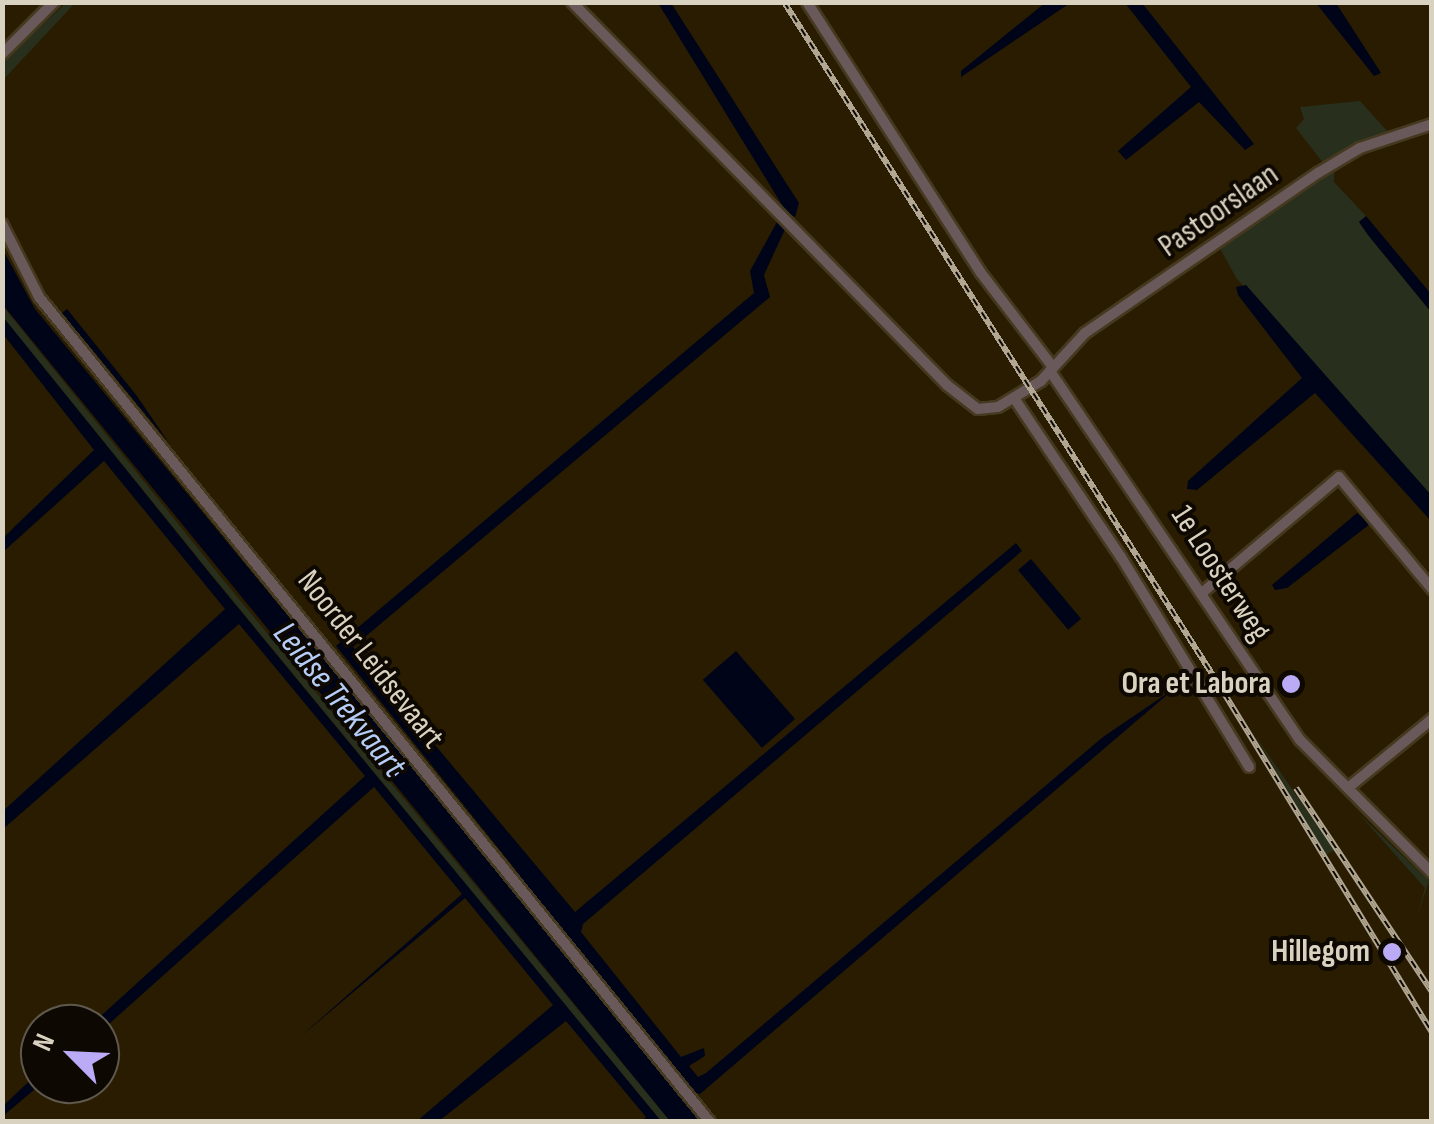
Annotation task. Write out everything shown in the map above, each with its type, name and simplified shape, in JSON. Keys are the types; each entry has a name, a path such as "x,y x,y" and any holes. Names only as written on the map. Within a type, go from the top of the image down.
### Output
{"street":[{"path":"2,54 54,2"},
{"path":"572,2 962,400 989,410 1014,398 1051,369 981,273 807,2"},
{"name":"Pastoorslaan","path":"1051,369 1085,333 1318,173 1360,148 1432,124"},
{"name":"Noorder Leidsevaart","path":"2,224 39,298 710,1122"},
{"name":"1e Loosterweg","path":"1051,369 1300,740 1432,873"},
{"path":"1014,398 1122,557 1248,767"},
{"path":"1203,592 1339,477 1432,589"},
{"path":"1348,788 1431,721"}],"green space":[{"path":"66,3 75,3 3,80 3,61"},
{"path":"1360,101 1389,133 1324,164 1296,128 1304,119 1300,107"},
{"path":"1334,169 1334,182 1366,216 1359,222 1431,312 1431,495 1237,279 1219,247"},
{"path":"2,305 670,1121 661,1121 215,579 3,317"},
{"path":"1254,734 1334,850 1326,855"},
{"path":"1358,813 1429,881 1417,916 1425,888"}],"water":[{"path":"658,3 671,3 799,203 795,217 787,213"},
{"path":"1045,3 1070,3 961,77 961,71"},
{"path":"1125,3 1142,3 1254,144 1245,150 1199,102 1126,160 1118,151 1191,87"},
{"path":"1316,3 1336,3 1381,73 1374,76"},
{"path":"1366,216 1431,294 1431,312 1359,222"},
{"name":"Leidse Trekvaart","path":"777,222 786,227 764,275 770,297 353,647 575,912 1016,543 1022,551 583,924 581,932 681,1057 704,1048 705,1056 689,1066 698,1077 1103,737 1175,688 700,1094 691,1092 563,937 557,943 702,1121 670,1121 3,305 2,248 35,309 546,929 552,922 515,869 336,646 754,293 750,271"},
{"path":"1246,285 1431,495 1431,521 1315,393 1197,490 1187,489 1188,481 1302,378 1238,295 1236,287"},
{"path":"67,309 137,396 169,443 62,313"},
{"path":"3,317 661,1121 641,1121 646,1117 566,1021 439,1121 417,1121 553,1005 465,898 300,1037 462,894 374,787 120,1014 120,1004 114,1004 365,776 239,624 3,829 3,811 225,609 104,461 3,552 3,538 94,450 3,334"},
{"path":"1357,513 1370,524 1287,588 1275,590 1272,585"},
{"path":"1031,559 1081,619 1068,630 1018,570"},
{"path":"736,651 795,719 762,748 703,680"},
{"path":"20,1090 20,1102 3,1116 3,1106"}],"ferry route":[{"path":"389,779 409,762"}],"railway":[{"path":"784,2 1216,680 1432,1033"},
{"path":"1296,788 1432,992"}],"place":[{"name":"Ora et Labora","path":"1291,684"},
{"name":"Hillegom","path":"1392,952"}]}
